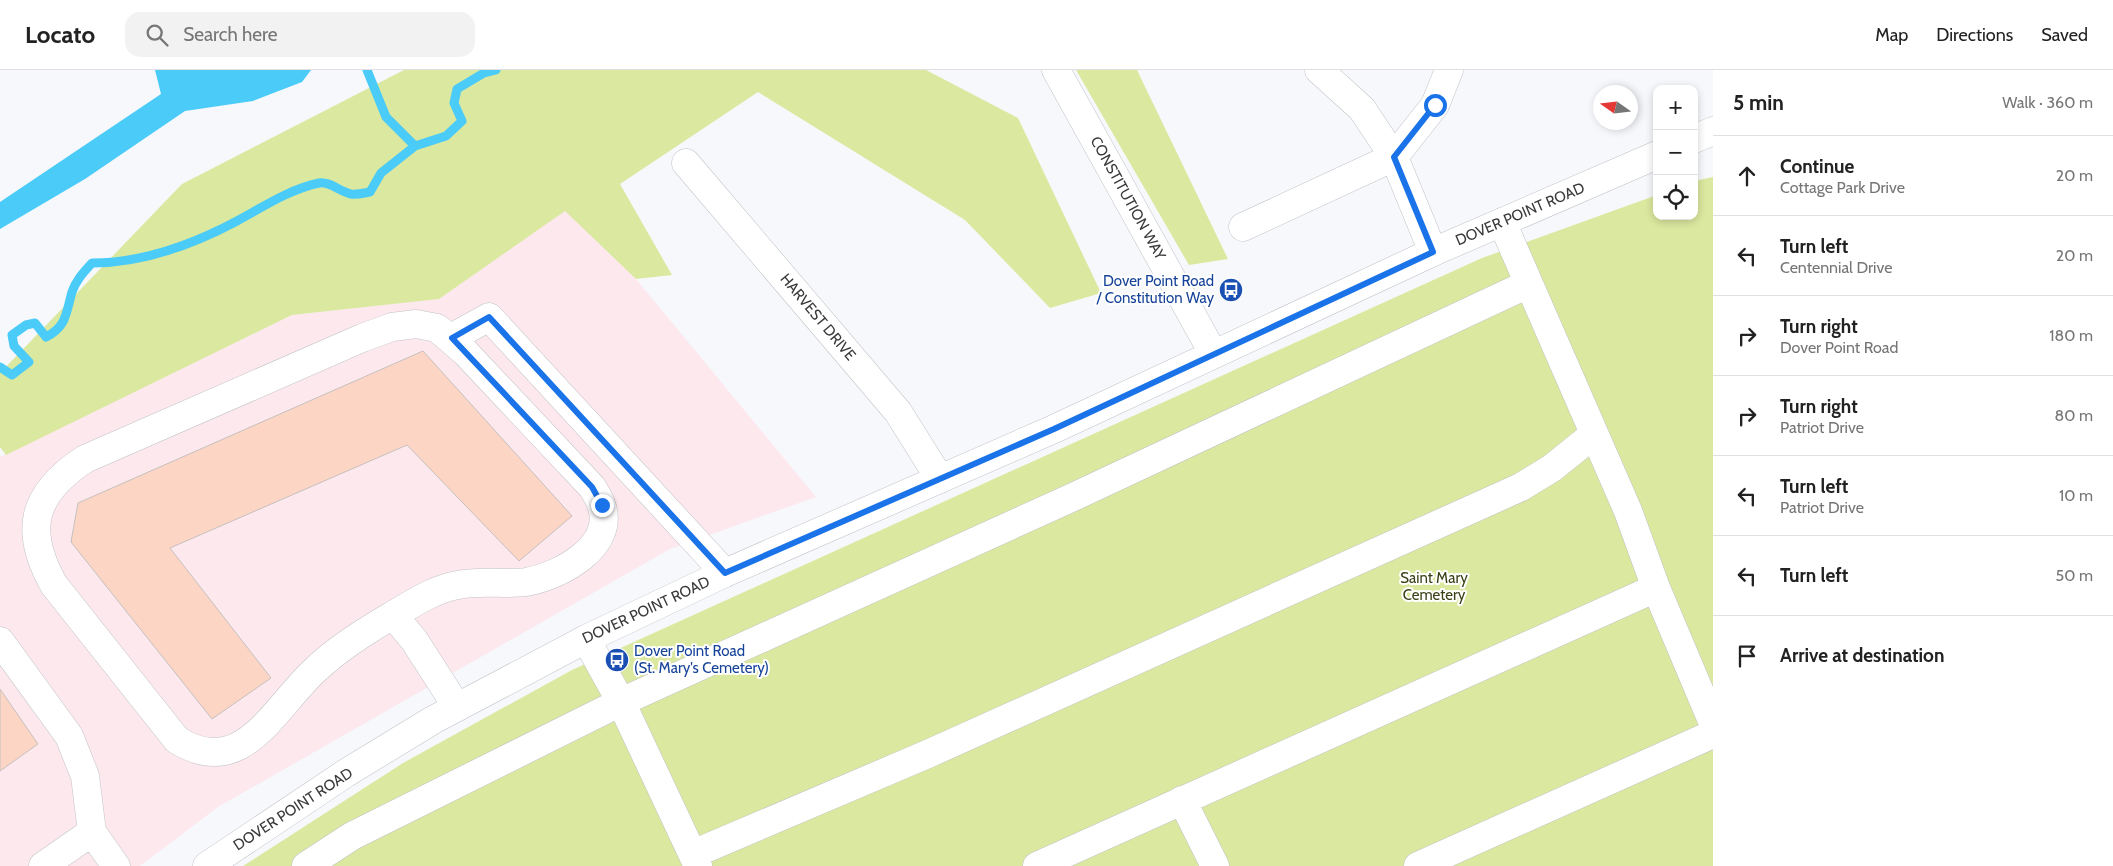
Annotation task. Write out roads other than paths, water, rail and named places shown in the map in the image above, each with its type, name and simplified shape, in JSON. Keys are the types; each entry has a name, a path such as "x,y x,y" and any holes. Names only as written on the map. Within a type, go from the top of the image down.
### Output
{"main road":[{"name":"CONSTITUTION WAY","path":"1056,70 1213,353"},
{"path":"1319,70 1362,109 1394,157 1433,252"},
{"path":"1243,227 1394,157 1435,105 1449,70"},
{"name":"DOVER POINT ROAD","path":"206,866 346,773 457,707 586,638 725,573 1054,429 1213,353 1433,252 1653,157"},
{"name":"HARVEST DRIVE","path":"686,162 898,412 940,479"},
{"path":"1502,222 1628,511 1656,588 1713,723"},
{"path":"306,866 352,836 621,702 1080,494 1528,284"},
{"path":"452,338 489,317 725,573"},
{"path":"416,324 437,328 452,338 592,487 602,505 603,526 595,544 577,561 552,574 528,581 460,584 439,590 393,615 349,641 312,672 259,732 244,744 226,753 193,750 177,740 54,585 42,562 37,542 38,517 46,494 62,474 85,459 353,342 392,328 416,324"},
{"path":"586,638 621,702 696,860 1521,487 1552,468 1594,435"},
{"path":"1037,866 1656,588"},
{"path":"393,615 414,640 457,707"},
{"path":"0,641 69,736 85,776 92,832 116,866"},
{"path":"1418,866 1713,734"},
{"path":"1182,800 1215,866"},
{"path":"43,866 92,832"}],"water":[{"path":"155,70 311,70 302,82 253,101 185,111 85,179 0,229 0,202 161,94"}],"waterway":[{"path":"367,70 386,117 415,146"},
{"path":"0,367 12,375 29,362 14,346 12,335 26,325 35,323 46,337 53,333 65,318 72,292 80,276 92,263 130,260 185,245 220,230 287,194 319,183 327,184 351,194 370,192 381,173 415,146 446,136 462,121 454,103 457,89 484,73 496,70"}],"place":[{"name":"Dover Point Road / Constitution Way","path":"1231,290"},
{"name":"Dover Point Road (St. Mary's Cemetery)","path":"617,660"}],"park label":[{"name":"Saint Mary Cemetery","path":"1434,586"}]}
